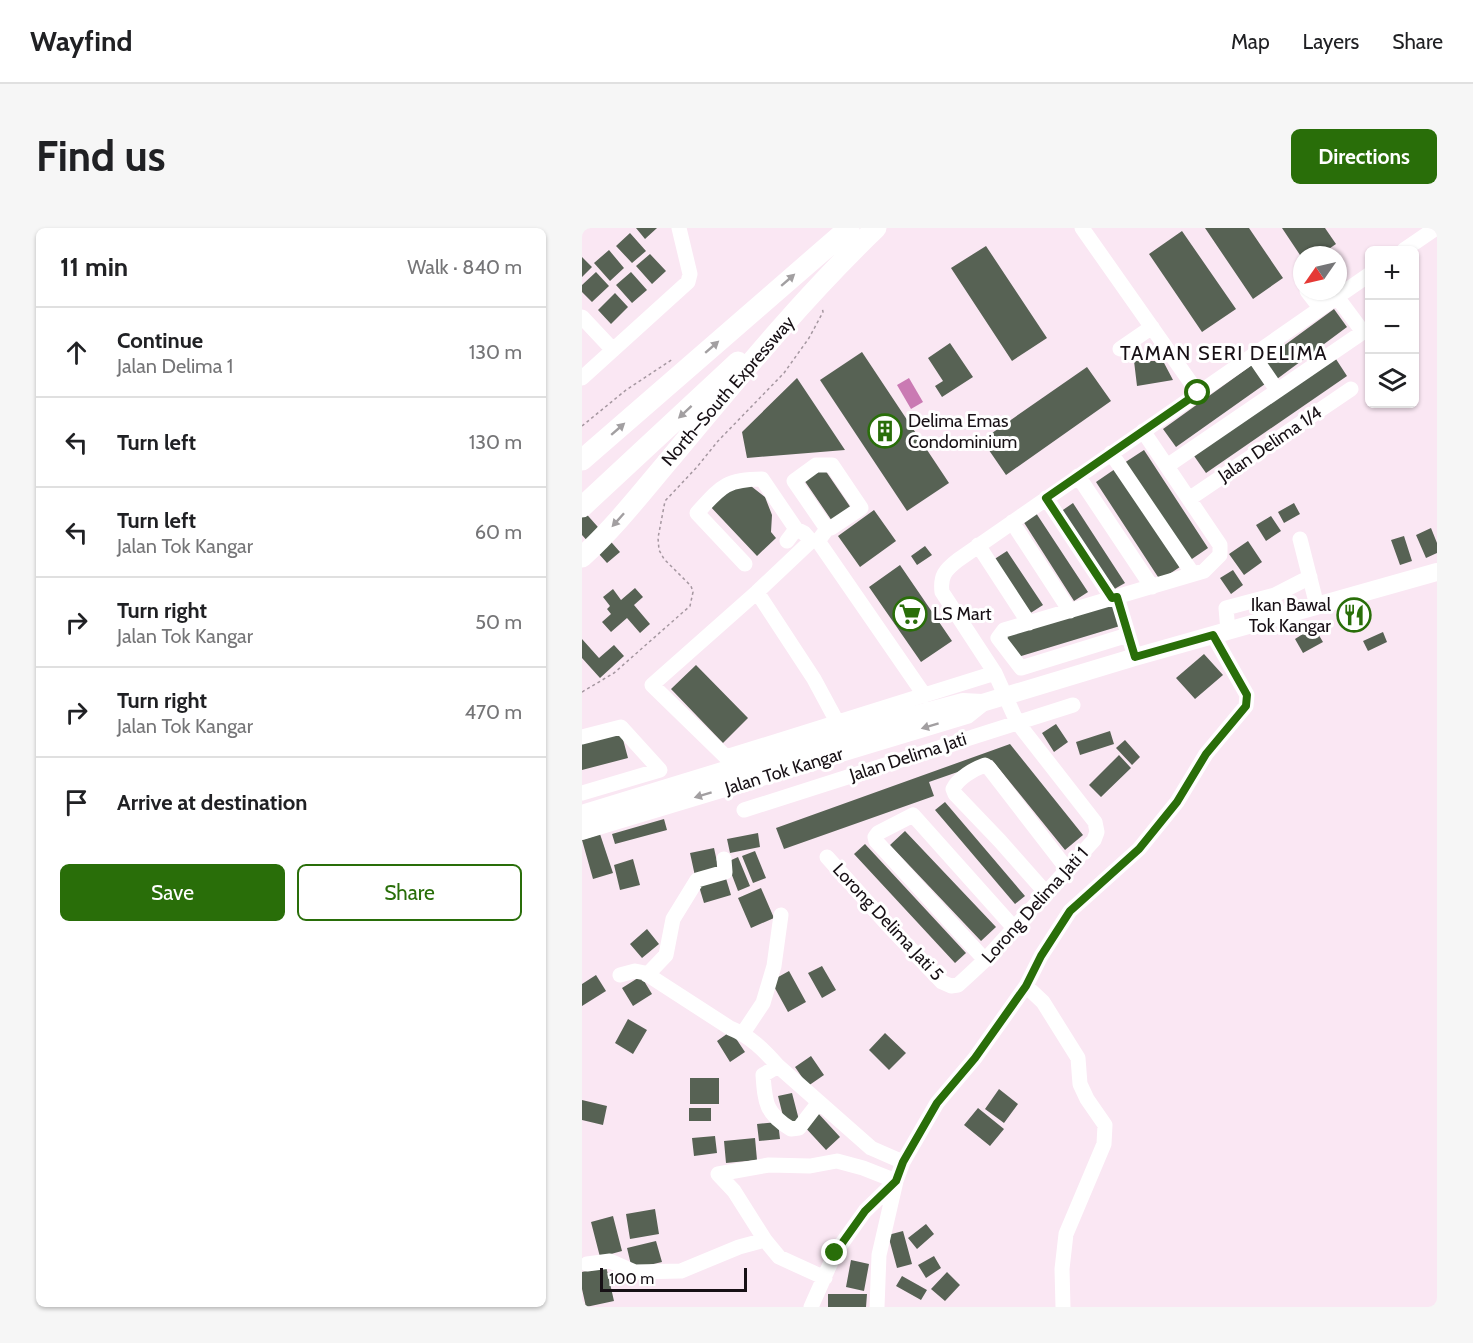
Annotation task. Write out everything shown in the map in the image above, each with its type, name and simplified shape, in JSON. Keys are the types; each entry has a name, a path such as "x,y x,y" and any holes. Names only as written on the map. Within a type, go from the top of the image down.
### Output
{"highway":[{"name":"North–South Expressway","path":"582,460 849,228"},
{"name":"North–South Expressway","path":"582,556 637,499 819,285 876,228"},
{"path":"582,507 819,285"}],"main road":[{"name":"Jalan Tok Kangar","path":"582,814 841,729 963,702 982,703 1135,657 1437,572"},
{"name":"Jalan Tok Kangar","path":"582,831 967,715 982,703"}],"street":[{"path":"582,378 688,282 690,274 679,228"},
{"path":"1082,228 1198,393"},
{"path":"1410,246 1436,228"},
{"name":"Lorong Delima Jati 1","path":"1347,290 1365,277"},
{"path":"1314,300 1320,309"},
{"name":"Lorong Delima Jati 1","path":"951,986 958,985 985,960 1094,840 1097,832 1095,822 1017,722 995,674 942,592 941,580 949,567 978,545 1333,300"},
{"path":"1167,466 1362,332 1339,300"},
{"path":"582,316 613,350"},
{"path":"1120,348 1152,327"},
{"path":"1253,355 1276,390"},
{"name":"Jalan Delima 1/4","path":"1189,499 1351,389"},
{"path":"1128,635 1021,668 998,638 1004,630 1204,571 1220,555 1220,545 1143,431"},
{"path":"1111,453 1193,574"},
{"path":"925,696 819,537 794,481 816,465 832,465 861,508 819,537 652,685 726,757 841,729 925,696 995,674"},
{"path":"1078,476 1152,586"},
{"path":"745,564 697,513 726,484 743,479 762,479 792,535 804,533 819,537"},
{"path":"1046,498 1115,597 1135,657"},
{"path":"1012,522 1070,611"},
{"path":"1300,539 1317,606"},
{"path":"978,545 1029,623"},
{"path":"877,1307 879,1255 896,1181 903,1162 937,1103 975,1058 1026,986 1041,956 1070,911 1139,849 1177,802 1206,754 1246,706 1247,695 1221,633 1226,608 1275,596 1310,577"},
{"path":"757,592 814,679 841,729"},
{"name":"Jalan Delima Jati","path":"744,810 1073,705"},
{"path":"582,737 621,727 660,770 582,793"},
{"path":"1046,893 955,794 953,789 955,783 979,767 984,765 989,768 1067,869"},
{"path":"757,779 764,803"},
{"path":"985,960 876,841 875,837 878,833 913,815 1014,928"},
{"name":"Lorong Delima Jati 5","path":"827,857 942,982 951,986"},
{"path":"647,975 666,956 676,911 697,880 725,872 724,859"},
{"path":"743,1033 763,1003 774,966 781,915"},
{"path":"620,975 635,971 647,975 730,1028 743,1033 871,1149 903,1162"},
{"path":"1026,986 1043,1002 1078,1058 1080,1084 1087,1099 1105,1125 1104,1143 1066,1234 1062,1269 1063,1307"},
{"path":"778,1066 763,1075 765,1100 770,1112 781,1123 791,1129 800,1128 819,1102"},
{"path":"825,1278 779,1257 765,1240 734,1191 718,1174 769,1165 810,1166 837,1161 896,1181"},
{"path":"811,1307 835,1253 865,1211 896,1181"},
{"path":"587,1264 610,1261 635,1272 681,1271 739,1247 765,1240"}],"path":[{"path":"582,426 626,390 677,357"}],"shaded area":[{"path":"909,378 923,402 911,409 897,385"}],"building":[{"path":"636,228 657,228 645,239"},
{"path":"1205,228 1249,228 1283,278 1253,299"},
{"path":"1282,228 1325,228 1336,244 1333,246 1294,246"},
{"path":"1182,231 1236,309 1202,332 1149,254"},
{"path":"630,233 646,251 632,263 616,246"},
{"path":"986,246 1047,338 1012,361 951,268"},
{"path":"609,250 624,268 610,281 594,263"},
{"path":"650,254 666,271 652,284 636,266"},
{"path":"582,257 592,267 582,277"},
{"path":"596,272 609,286 592,302 582,292 582,285"},
{"path":"631,272 647,290 632,303 616,285"},
{"path":"615,293 628,307 611,324 598,310"},
{"path":"1334,309 1347,327 1277,379 1263,361"},
{"path":"950,343 973,377 942,397 935,386 943,381 928,358"},
{"name":"Delima Emas Condominium","path":"862,352 949,483 907,511 820,380"},
{"path":"1334,356 1347,376 1206,473 1192,453"},
{"path":"1134,361 1163,361 1173,380 1137,386"},
{"path":"1252,365 1265,384 1176,447 1163,429"},
{"path":"1087,367 1111,401 1006,475 982,440"},
{"path":"797,378 845,450 747,458 742,432"},
{"path":"1144,450 1208,548 1189,561 1124,463"},
{"path":"823,467 851,508 832,521 804,480"},
{"path":"1115,469 1180,567 1160,580 1096,482"},
{"path":"747,483 765,497 772,515 771,532 776,538 757,556 708,504 728,486"},
{"path":"1073,503 1125,583 1111,591 1060,512"},
{"path":"1294,503 1300,514 1284,523 1278,512"},
{"path":"582,509 620,552 607,563 582,535"},
{"path":"874,510 896,541 860,567 838,536"},
{"path":"1036,513 1088,592 1074,601 1023,521"},
{"path":"1271,516 1281,531 1266,541 1256,525"},
{"path":"1431,528 1437,543 1437,553 1426,558 1416,535"},
{"path":"1404,536 1412,561 1400,565 1391,540"},
{"path":"1248,541 1262,562 1244,575 1229,554"},
{"path":"925,546 932,555 917,565 911,556"},
{"path":"1007,551 1043,605 1029,614 993,560"},
{"name":"LS Mart","path":"900,565 952,641 921,662 869,587"},
{"path":"1233,570 1243,585 1231,594 1220,578"},
{"path":"635,588 643,597 634,605 650,624 640,633 627,618 611,632 602,622 611,614 607,609 610,606 603,597 613,589 621,600"},
{"path":"1114,603 1120,626 1018,657 1005,637"},
{"name":"Ikan Bawal Tok Kangar","path":"1366,603 1371,614 1342,627 1337,616"},
{"path":"1314,627 1323,642 1303,653 1295,639"},
{"path":"1383,632 1387,642 1368,651 1363,641"},
{"path":"582,639 599,658 614,645 624,656 600,678 582,658"},
{"path":"1204,654 1223,675 1195,699 1176,678"},
{"path":"696,665 748,718 723,743 671,689"},
{"path":"1056,724 1068,742 1054,752 1042,733"},
{"path":"1110,731 1114,744 1080,755 1076,742"},
{"path":"621,732 628,758 582,770 582,741"},
{"path":"1125,740 1140,757 1132,765 1116,748"},
{"path":"1010,744 1083,835 1065,850 992,760 929,782 934,796 784,849 776,828"},
{"path":"1119,755 1131,768 1101,797 1089,785"},
{"path":"945,802 1025,896 1015,904 935,810"},
{"path":"664,819 667,830 615,844 612,834"},
{"path":"905,831 996,927 981,941 890,845"},
{"path":"758,833 760,847 730,853 727,839"},
{"path":"600,834 613,873 593,879 582,840"},
{"path":"865,844 966,953 955,963 854,854"},
{"path":"714,848 719,871 695,876 690,853"},
{"path":"755,851 766,878 753,883 742,856"},
{"path":"738,857 750,886 738,891 727,862"},
{"path":"633,859 640,885 620,890 614,865"},
{"path":"725,875 731,895 704,903 698,883"},
{"path":"761,888 774,918 751,928 738,898"},
{"path":"647,929 659,944 642,958 630,944"},
{"path":"822,966 836,990 822,998 808,973"},
{"path":"789,971 806,1002 788,1012 771,981"},
{"path":"596,975 606,991 582,1006 582,984"},
{"path":"641,976 652,994 633,1006 622,988"},
{"path":"628,1019 647,1030 633,1054 615,1043"},
{"path":"731,1031 745,1052 730,1062 717,1041"},
{"path":"885,1033 906,1053 889,1070 869,1050"},
{"path":"811,1056 824,1075 808,1086 795,1067"},
{"path":"690,1078 719,1078 719,1104 690,1104"},
{"path":"999,1089 1018,1104 1004,1123 985,1109"},
{"path":"792,1093 799,1120 785,1124 778,1096"},
{"path":"582,1100 607,1106 603,1125 582,1120"},
{"path":"689,1108 711,1108 711,1121 689,1121"},
{"path":"978,1108 1004,1129 990,1146 964,1125"},
{"path":"817,1112 840,1137 826,1150 803,1125"},
{"path":"778,1122 780,1139 759,1141 757,1124"},
{"path":"715,1136 717,1153 694,1156 692,1138"},
{"path":"755,1138 757,1160 726,1163 724,1141"},
{"path":"655,1209 659,1234 630,1239 626,1214"},
{"path":"613,1216 622,1251 600,1257 591,1222"},
{"path":"926,1224 934,1234 917,1249 908,1238"},
{"path":"903,1231 912,1264 897,1268 888,1235"},
{"path":"656,1241 662,1262 632,1269 627,1248"},
{"path":"934,1256 941,1268 926,1278 918,1265"},
{"path":"851,1260 869,1264 864,1291 846,1287"},
{"path":"606,1266 614,1301 586,1307 582,1289 582,1272"},
{"path":"947,1272 960,1285 945,1301 931,1289"},
{"path":"902,1276 927,1290 921,1300 896,1286"},
{"path":"828,1294 867,1294 866,1307 828,1307"}],"place":[{"name":"Delima Emas Condominium","path":"885,431"},
{"name":"LS Mart","path":"910,614"},
{"name":"Ikan Bawal Tok Kangar","path":"1354,615"}],"district":[{"name":"TAMAN SERI DELIMA","path":"1224,353"}],"route":[{"path":"835,1253 865,1211 896,1181 903,1162 937,1103 975,1058 1026,986 1041,956 1070,911 1139,849 1177,802 1190,777 1206,754 1246,706 1247,695 1213,635 1135,657 1117,597 1112,598 1046,498 1198,393"}]}
